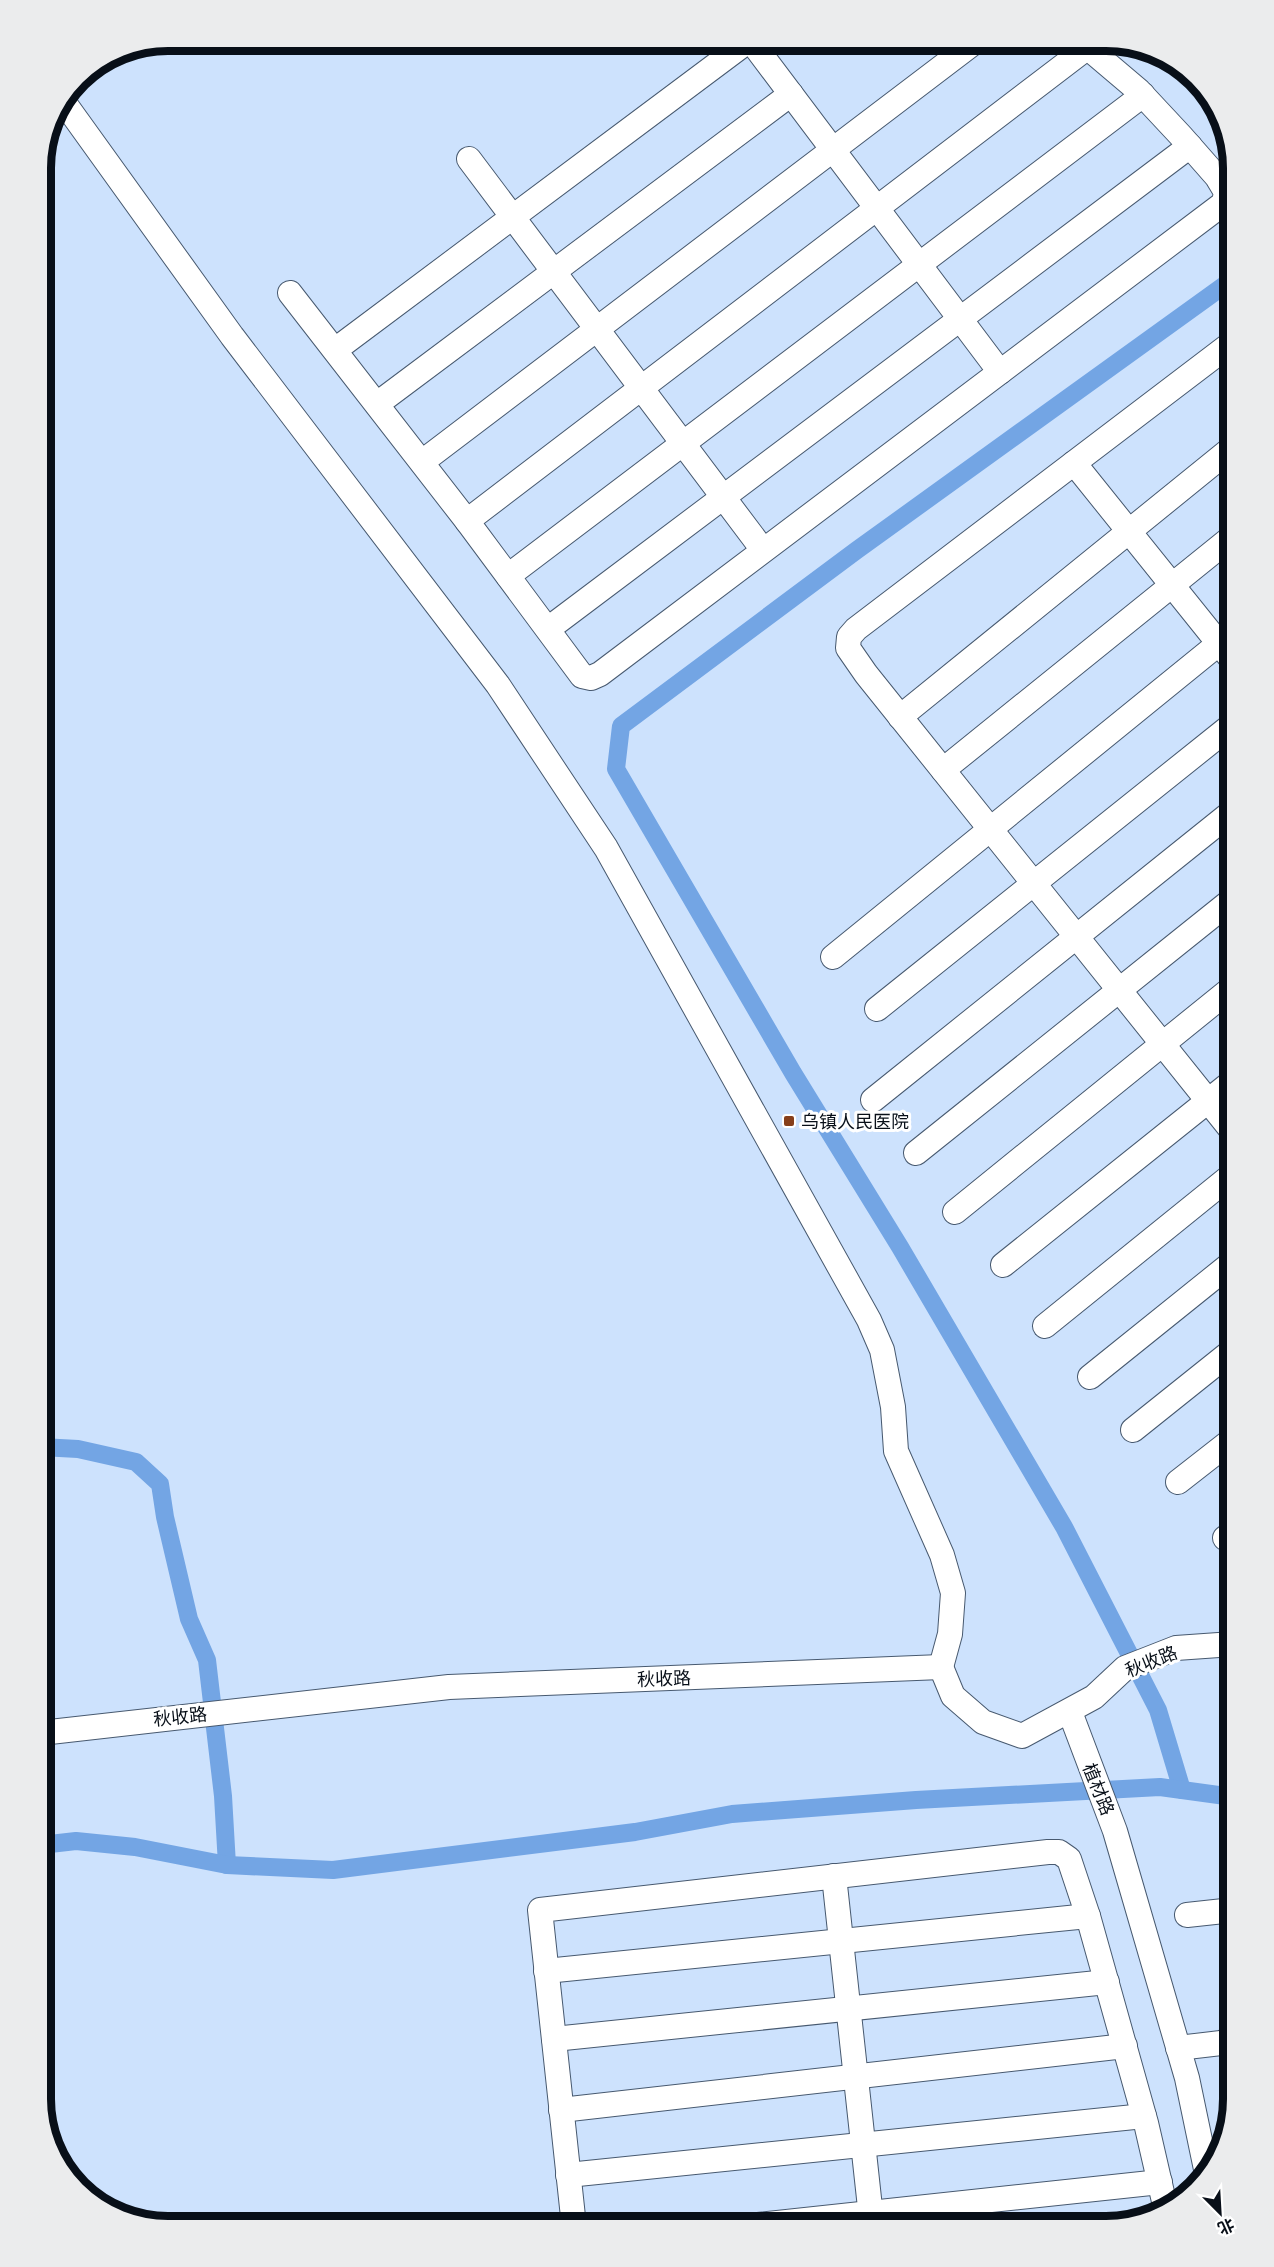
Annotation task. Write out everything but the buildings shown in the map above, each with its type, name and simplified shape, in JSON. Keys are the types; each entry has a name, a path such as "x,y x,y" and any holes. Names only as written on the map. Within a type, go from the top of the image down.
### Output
{"street":[{"path":"335,350 736,51"},
{"path":"758,51 1000,372"},
{"path":"422,462 962,51"},
{"path":"467,521 877,208 1075,51"},
{"path":"1092,51 1143,95 1217,177 1223,187"},
{"path":"377,404 791,94"},
{"path":"508,576 1143,95"},
{"path":"68,108 232,336 498,685 606,848 765,1131 882,1350 893,1407 896,1451 942,1555 953,1593 950,1634 941,1667"},
{"path":"548,630 1190,146"},
{"path":"470,159 764,550"},
{"path":"290,293 467,521 582,676 591,678 600,674 1223,204"},
{"path":"1223,350 856,629 849,637 848,648 900,717 1223,1119"},
{"path":"900,717 1223,455"},
{"path":"1074,463 1172,585 1223,639"},
{"path":"943,770 1223,544"},
{"path":"833,957 991,829 1223,650"},
{"path":"878,1008 1223,732"},
{"path":"873,1100 1223,819"},
{"path":"916,1153 1223,907"},
{"path":"955,1212 1223,995"},
{"path":"1003,1265 1223,1089"},
{"path":"1045,1326 1223,1182"},
{"path":"1090,1377 1223,1270"},
{"path":"1133,1431 1223,1358"},
{"path":"1178,1482 1223,1447"},
{"name":"秋收路","path":"51,1732 449,1687 941,1667 953,1696 983,1722 1022,1736 1094,1697 1125,1668 1176,1648 1223,1645"},
{"name":"植材路","path":"1070,1712 1115,1831 1178,2048 1204,2162"},
{"path":"573,2216 540,1910 1059,1852 1069,1859 1088,1916 1144,2116 1164,2200"},
{"path":"834,1876 871,2216"},
{"path":"1187,1915 1223,1911"},
{"path":"546,1971 1088,1916"},
{"path":"554,2039 1107,1982"},
{"path":"1178,2048 1223,2043"},
{"path":"561,2110 1125,2046"},
{"path":"568,2175 1144,2116"},
{"path":"901,2216 1160,2182"}],"waterway":[{"path":"1182,1790 1158,1710 1064,1527 900,1247 793,1073 616,769 621,726 857,550 1223,286"},
{"path":"51,1448 78,1449 136,1462 160,1484 165,1517 189,1619 207,1660 223,1796 227,1865"},
{"path":"51,1844 76,1841 135,1847 227,1865 333,1870 635,1832 732,1814 916,1800 1160,1787 1223,1796"}],"place":[{"name":"乌镇人民医院","path":"789,1121"}]}
